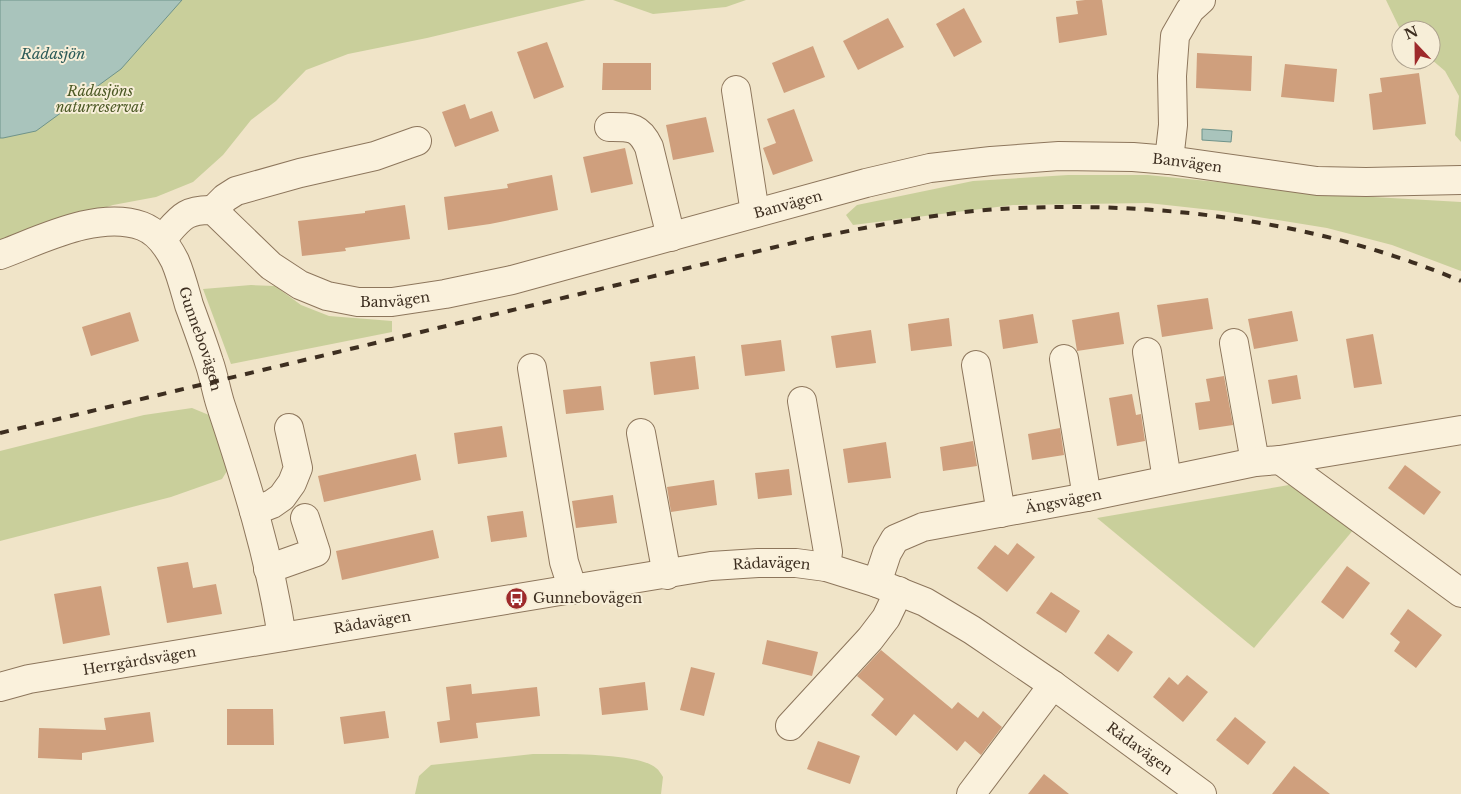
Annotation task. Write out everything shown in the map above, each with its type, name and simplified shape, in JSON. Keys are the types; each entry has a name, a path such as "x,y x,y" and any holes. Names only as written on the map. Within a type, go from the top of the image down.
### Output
{"street":[{"path":"1169,160 1173,125 1172,76 1175,36 1190,10 1201,0"},
{"path":"736,90 755,213"},
{"path":"610,127 632,128 639,131 645,138 649,147 671,237"},
{"path":"162,239 185,215 198,210 213,210 225,198 236,191 300,173 375,156 417,141"},
{"name":"Banvägen","path":"213,210 271,266 300,285 327,296 358,302 392,302 445,294 512,280 755,213 930,168 991,161 1059,156 1133,157 1169,160 1317,181 1461,180"},
{"name":"Gunnebovägen","path":"0,255 66,230 98,223 128,223 144,226 162,239 175,262 235,446 254,511 278,611 282,637"},
{"path":"1234,343 1268,461 1461,593"},
{"path":"1147,352 1167,480"},
{"path":"1064,359 1086,497"},
{"path":"976,365 1001,513"},
{"path":"532,368 564,562 573,590"},
{"path":"802,401 828,552 826,567"},
{"path":"254,511 272,504 282,497 295,476 298,468 289,428"},
{"name":"Ängsvägen","path":"790,726 870,639 886,618 888,587 887,553 895,540 923,527 1268,461 1461,430"},
{"path":"641,433 667,575"},
{"path":"268,569 316,552 305,518"},
{"name":"Rådavägen","path":"282,637 667,575 711,566 796,563 826,567 888,587 925,602 972,630 1054,685 1202,794"},
{"name":"Herrgårdsvägen","path":"0,687 29,679 282,637"},
{"path":"971,794 1054,685"}],"green space":[{"name":"Rådasjöns naturreservat","path":"0,0 586,0 427,38 348,54 306,70 276,101 251,120 223,155 193,182 156,197 113,205 49,226 0,246"},
{"path":"613,0 746,0 726,7 653,14"},
{"path":"1386,0 1461,0 1461,142 1455,135 1459,96 1445,71 1441,68 1441,20 1396,20"},
{"path":"1068,175 1148,175 1356,196 1461,202 1461,271 1392,245 1327,228 1221,211 1148,203 1013,205 853,225 846,215 857,205 973,181"},
{"path":"251,285 275,286 301,305 329,316 392,321 392,332 231,364 203,289"},
{"path":"192,408 221,420 232,463 222,479 171,497 0,541 0,451 144,415"},
{"path":"1289,485 1354,529 1254,648 1097,518"},
{"path":"533,754 597,755 633,759 647,763 657,769 663,777 661,794 415,794 419,776 431,765"}],"water":[{"name":"Rådasjön","path":"0,0 182,0 121,69 36,131 0,138"},
{"path":"1202,129 1232,131 1231,142 1202,140"}],"building":[{"path":"1102,0 1107,35 1059,43 1056,17 1078,14 1076,1"},
{"path":"964,8 982,42 954,57 936,24"},
{"path":"888,18 904,47 858,70 843,41"},
{"path":"547,42 564,87 534,99 517,52"},
{"path":"813,46 825,77 784,93 772,63"},
{"path":"1197,53 1252,56 1251,91 1196,88"},
{"path":"603,63 651,63 651,90 602,90"},
{"path":"1285,64 1337,69 1334,102 1281,97"},
{"path":"1419,73 1426,124 1373,130 1369,94 1382,92 1380,78"},
{"path":"465,104 470,119 492,111 499,131 455,147 442,112"},
{"path":"794,109 813,161 773,175 763,148 776,143 767,119"},
{"path":"706,117 714,152 673,160 666,125"},
{"path":"625,148 633,184 591,193 583,157"},
{"path":"552,175 558,210 490,224 448,230 444,197 508,188 507,184"},
{"path":"405,205 410,239 345,248 346,251 302,256 298,221 365,213 365,211"},
{"path":"1208,298 1213,329 1162,337 1157,305"},
{"path":"1292,311 1298,341 1254,349 1248,319"},
{"path":"130,312 139,341 91,356 82,327"},
{"path":"1119,312 1124,344 1077,351 1072,320"},
{"path":"1033,314 1038,343 1003,349 999,320"},
{"path":"949,318 952,346 911,351 908,324"},
{"path":"871,330 876,363 836,368 831,336"},
{"path":"1373,334 1382,384 1354,388 1346,339"},
{"path":"781,340 785,371 745,376 741,345"},
{"path":"695,356 699,389 654,395 650,362"},
{"path":"1297,375 1301,399 1272,404 1268,380"},
{"path":"1224,376 1233,425 1199,430 1195,403 1210,401 1206,379"},
{"path":"601,386 604,410 566,414 563,390"},
{"path":"1132,394 1136,415 1141,414 1145,441 1117,446 1109,398"},
{"path":"502,426 507,457 458,464 454,433"},
{"path":"1060,428 1064,455 1032,460 1028,434"},
{"path":"973,441 977,466 943,471 940,447"},
{"path":"886,442 891,478 848,483 843,449"},
{"path":"416,454 421,480 324,502 318,476"},
{"path":"1405,465 1441,492 1424,515 1388,488"},
{"path":"789,469 792,495 758,499 755,473"},
{"path":"714,480 717,505 671,512 667,487"},
{"path":"613,495 617,523 576,528 572,501"},
{"path":"523,511 527,537 491,542 487,516"},
{"path":"433,530 439,558 342,580 336,551"},
{"path":"1017,543 1035,557 1007,592 977,568 995,545 1008,555"},
{"path":"188,562 193,588 216,584 222,614 167,623 157,567"},
{"path":"1347,566 1370,583 1343,619 1321,602"},
{"path":"101,586 110,635 63,644 54,594"},
{"path":"1051,592 1080,611 1066,633 1036,613"},
{"path":"1408,609 1442,635 1416,668 1394,651 1400,642 1390,634"},
{"path":"1108,634 1133,652 1118,672 1094,653"},
{"path":"767,640 818,652 812,676 762,664"},
{"path":"881,650 952,709 958,702 978,718 983,711 1002,727 981,755 965,741 957,751 914,714 896,736 871,715 884,699 857,676"},
{"path":"691,667 715,673 704,716 680,710"},
{"path":"1187,675 1208,692 1183,722 1153,697 1169,677 1178,685"},
{"path":"645,682 648,710 602,715 599,688"},
{"path":"471,684 472,694 537,687 540,716 476,723 478,738 440,743 437,722 450,720 446,687"},
{"path":"227,709 273,709 274,745 227,745"},
{"path":"385,711 389,738 344,744 340,717"},
{"path":"150,712 154,742 82,753 82,760 38,758 39,728 106,730 104,718"},
{"path":"1235,717 1266,742 1248,765 1216,740"},
{"path":"818,741 860,756 850,784 807,769"},
{"path":"1294,766 1330,794 1272,794"},
{"path":"1044,774 1069,794 1028,794"}],"railway":[{"path":"0,433 813,238 905,220 975,211 1058,207 1117,208 1176,212 1234,219 1292,229 1350,243 1406,260 1461,281"}],"place":[{"name":"Gunnebovägen","path":"517,598"}]}
